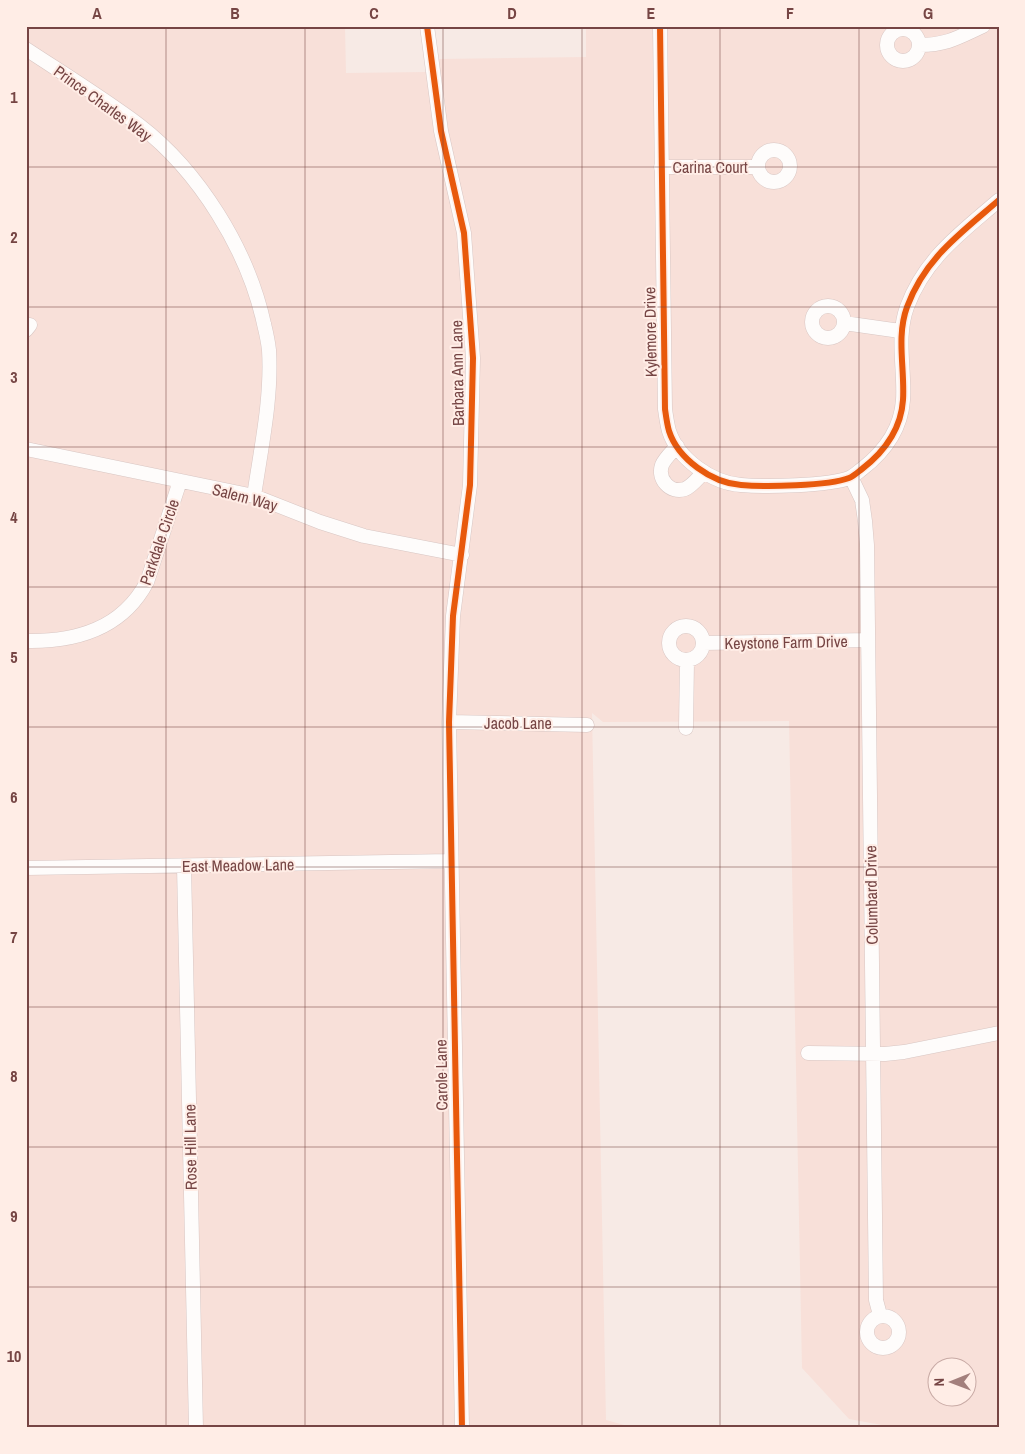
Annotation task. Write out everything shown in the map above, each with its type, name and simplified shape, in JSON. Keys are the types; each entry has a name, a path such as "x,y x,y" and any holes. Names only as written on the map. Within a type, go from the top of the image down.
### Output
{"street":[{"name":"Barbara Ann Lane","path":"427,26 441,131 464,233 473,358 470,485 453,616 449,722"},
{"name":"Kylemore Drive","path":"660,26 665,408 670,432 677,446 703,473 737,485 825,483 851,477"},
{"path":"920,45 937,45 983,26"},
{"name":"Prince Charles Way","path":"26,49 140,126 164,148 209,201 232,238 251,278 261,309 269,346 268,388 254,496"},
{"name":"Carina Court","path":"661,167 758,167"},
{"path":"851,477 877,457 890,441 898,423 903,404 904,384 900,331 913,292 934,259 951,241 997,206"},
{"path":"844,323 900,331"},
{"path":"677,446 661,467 662,478 665,483 675,490 686,489 703,473"},
{"name":"Salem Way","path":"26,449 254,496 320,522 364,536 462,555"},
{"name":"Columbard Drive","path":"851,477 862,500 865,521 876,1300 880,1315"},
{"name":"Parkdale Circle","path":"26,642 67,639 90,633 104,626 128,608 140,595 147,582 180,481"},
{"name":"Keystone Farm Drive","path":"683,626 695,628 700,632 703,643 700,653 692,660 687,661 676,658 669,648 668,642 673,631 683,626"},
{"name":"Keystone Farm Drive","path":"703,643 868,640"},
{"path":"686,728 687,661"},
{"name":"Jacob Lane","path":"449,722 587,725"},
{"name":"Carole Lane","path":"449,722 462,1428"},
{"name":"East Meadow Lane","path":"26,868 451,861"},
{"name":"Rose Hill Lane","path":"184,866 196,1428"},
{"path":"808,1054 904,1052 999,1033"}],"shaded area":[{"path":"26,26 345,26 346,73 426,72 438,59 586,57 586,26 999,26 999,1428 898,1428 849,1419 802,1368 789,721 603,722 592,713 606,1420 635,1428 26,1428"}],"cycle path":[{"path":"427,26 441,131 464,233 473,358 470,485 453,616 449,722 462,1428"},
{"path":"660,26 665,409 668,428 673,441 680,451 698,468 719,480 741,485 765,486 827,483 849,478 870,462 890,439 902,411 902,330 907,307 915,290 934,260 958,235 999,200"}]}
